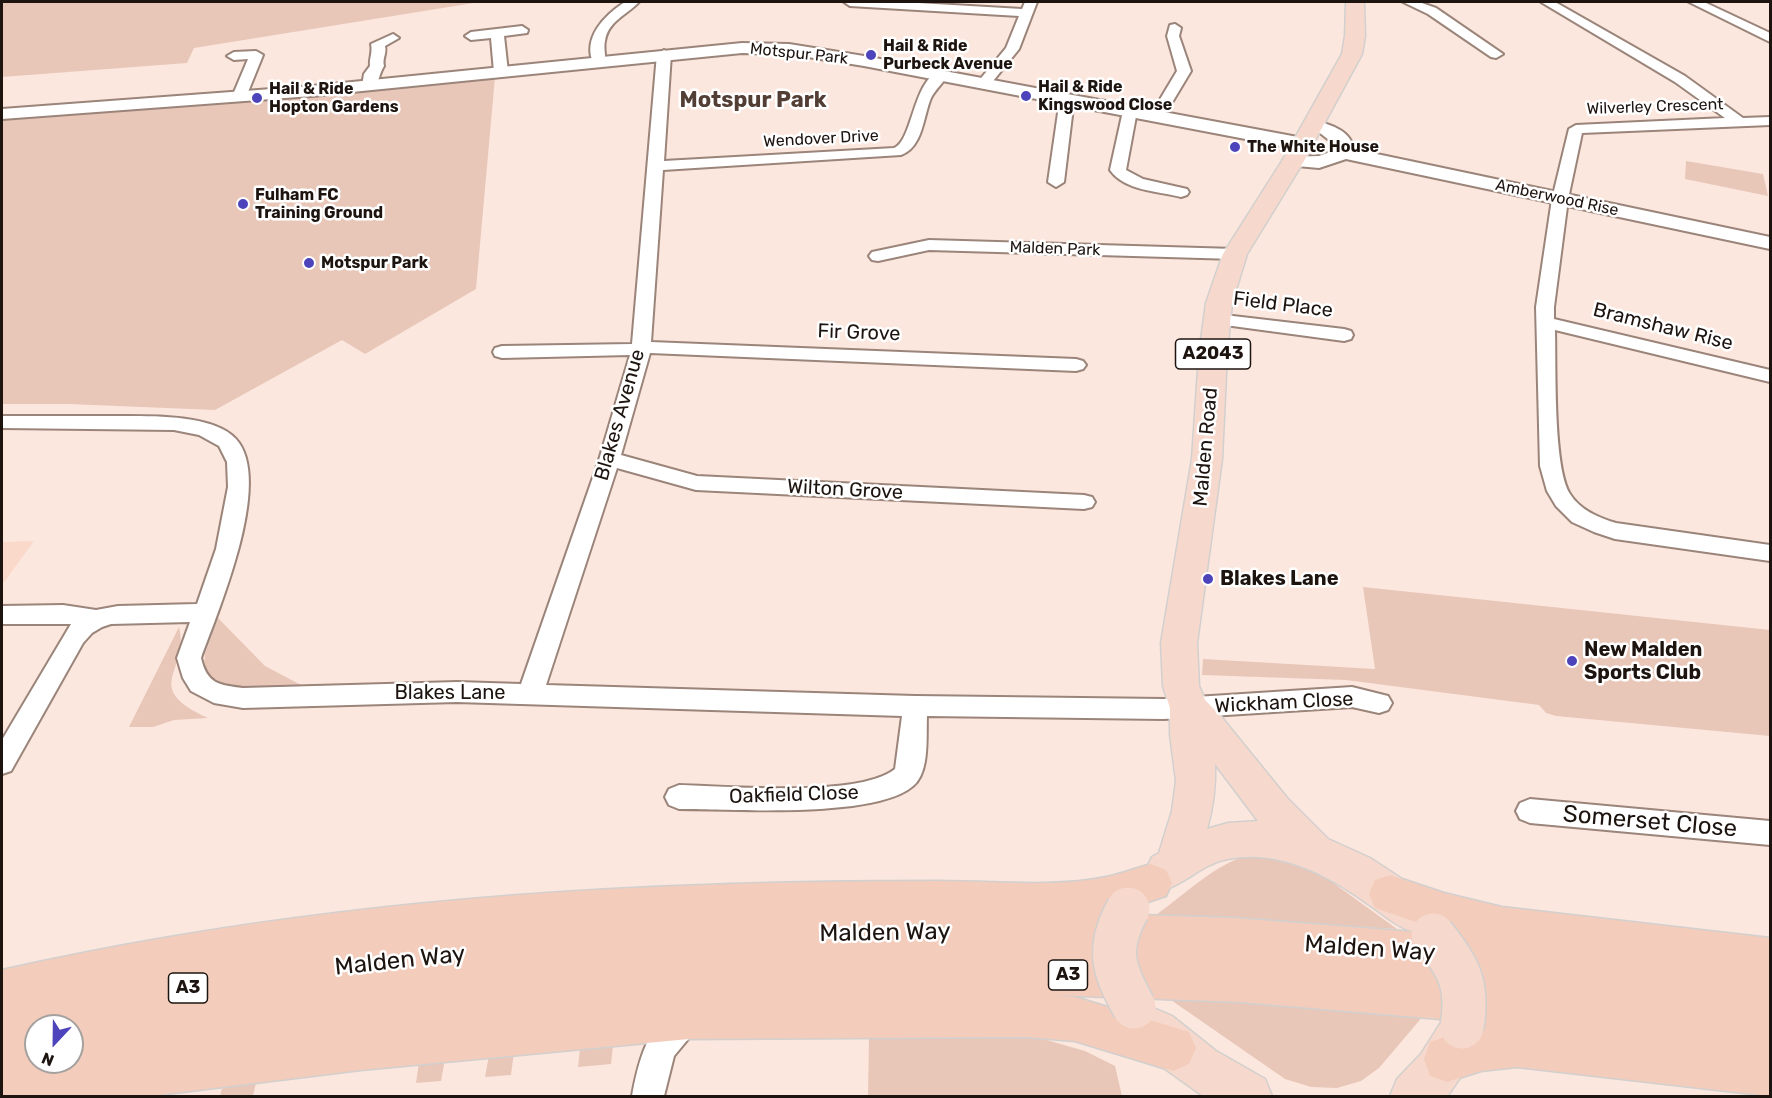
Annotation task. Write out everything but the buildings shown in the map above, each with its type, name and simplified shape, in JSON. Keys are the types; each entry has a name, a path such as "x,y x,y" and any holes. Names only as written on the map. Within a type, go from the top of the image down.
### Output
{"highway":[{"path":"2,992 221,949 399,925 582,910 761,901 1070,900 1107,896 1152,884"},
{"path":"1390,894 1444,913 1502,927 1770,959"},
{"name":"Malden Way","path":"2,1018 275,975 376,963 572,945 805,934 1043,933 1240,940 1403,950 1770,991"},
{"name":"Malden Way","path":"84,1048 343,1010 571,988 756,976 945,974 1165,977 1417,992 1770,1032"},
{"path":"2,1090 361,1047 689,1017 1026,1015 1075,1019 1173,1048"},
{"path":"1454,1043 1474,1047 1496,1044 1525,1045 1770,1073"},
{"path":"2,1063 24,1058"}],"main road":[{"name":"Malden Road","path":"1248,1096 1207,1073 1173,1048 1134,1007 1122,987 1113,963 1112,942 1118,925 1152,884 1195,797 1195,763 1189,734 1189,708 1181,686 1179,642 1207,459 1216,319 1222,289 1234,254 1303,143 1352,54 1356,28 1355,2"},
{"name":"Malden Road","path":"1189,708 1206,725 1274,811 1318,853"},
{"path":"1152,884 1206,847 1233,839 1261,838 1287,842 1318,853 1390,894 1433,934 1454,961 1463,981 1467,1002 1454,1043 1427,1084 1414,1096"}],"street":[{"path":"599,62 597,40 602,29 633,2"},
{"path":"850,2 1028,7 1012,49 984,83"},
{"path":"1409,2 1432,11 1496,54"},
{"path":"1547,2 1680,79 1739,122"},
{"path":"1695,2 1770,38"},
{"path":"1157,116 1184,71 1173,36 1175,28"},
{"path":"471,36 522,30"},
{"path":"496,32 501,72"},
{"path":"369,86 371,74 377,66 376,61 380,53 378,44 393,38"},
{"name":"Motspur Park","path":"2,114 369,86 664,54 774,48 839,56 1303,143"},
{"path":"234,56 261,54 239,97"},
{"name":"Blakes Avenue","path":"530,693 609,460 641,348 664,54"},
{"name":"Wendover Drive","path":"655,166 896,152 904,149 909,143 925,96 941,75"},
{"path":"1056,182 1067,99"},
{"path":"1130,111 1118,170 1120,174 1135,182 1182,192"},
{"name":"Wilverley Crescent","path":"1560,199 1576,129 1770,121"},
{"path":"1335,135 1342,142 1343,153 1327,162 1317,163 1303,143 1335,135"},
{"name":"Amberwood Rise","path":"1343,153 1770,243"},
{"path":"1560,199 1545,322 1550,466 1556,490 1570,509 1582,519 1615,531 1770,553"},
{"name":"Malden Park","path":"878,256 929,245 1234,254"},
{"name":"Field Place","path":"1216,319 1344,335"},
{"name":"Bramshaw Rise","path":"1545,322 1770,376"},
{"name":"Fir Grove","path":"502,352 641,348 1076,365"},
{"name":"Blakes Lane","path":"2,422 184,425 218,435 231,445 239,473 237,509 233,528 189,658 191,672 199,685 219,694 243,698 423,693 530,693 915,706 1189,708"},
{"name":"Wilton Grove","path":"609,460 631,462 696,483 1084,502"},
{"path":"2,615 63,614 94,619 118,615 205,614"},
{"path":"2,763 74,637 81,628 94,619"},
{"name":"Wickham Close","path":"1189,708 1352,697 1379,703"},
{"name":"Oakfield Close","path":"679,797 831,798 890,787 904,777 910,766 915,706"},
{"name":"Somerset Close","path":"1530,811 1770,833"},
{"path":"648,1096 663,1041 672,1029 689,1017"}],"shaded area":[{"path":"2,2 480,2 194,48 187,63 2,77"},
{"name":"Fulham FC Training Ground","path":"495,77 476,289 365,354 342,340 215,410 68,404 2,404 2,119 279,99"},
{"path":"1686,161 1763,174 1768,196 1685,179"},
{"path":"34,541 2,585 2,542"},
{"name":"New Malden Sports Club","path":"1363,587 1770,630 1770,736 1556,716 1546,713 1539,705 1346,680 1202,675 1203,659 1375,669"},
{"path":"218,618 265,666 301,685 243,687 231,686 212,678 204,666 205,654"},
{"path":"179,627 181,643 172,678 172,687 176,697 208,718 174,720 153,727 129,727"},
{"path":"1262,852 1314,869 1397,929 1156,915 1219,868 1247,855"},
{"path":"1168,998 1424,1015 1379,1068 1361,1081 1337,1088 1311,1087 1285,1079"},
{"path":"869,1037 1043,1039 1085,1051 1115,1066 1122,1096 868,1096"},
{"path":"613,1046 611,1064 578,1067 580,1048"},
{"path":"514,1052 511,1075 485,1077 489,1055"},
{"path":"445,1059 441,1081 416,1083 419,1062"},
{"path":"256,1083 253,1096 220,1096 222,1088"}],"place":[{"name":"Hail & Ride Purbeck Avenue","path":"871,55"},
{"name":"Hail & Ride Kingswood Close","path":"1026,96"},
{"name":"Hail & Ride Hopton Gardens","path":"257,98"},
{"name":"The White House","path":"1235,147"},
{"name":"Fulham FC Training Ground","path":"243,204"},
{"name":"Motspur Park","path":"309,263"},
{"name":"Blakes Lane","path":"1208,579"},
{"name":"New Malden Sports Club","path":"1572,661"}],"district":[{"name":"Motspur Park","path":"753,101"}]}
